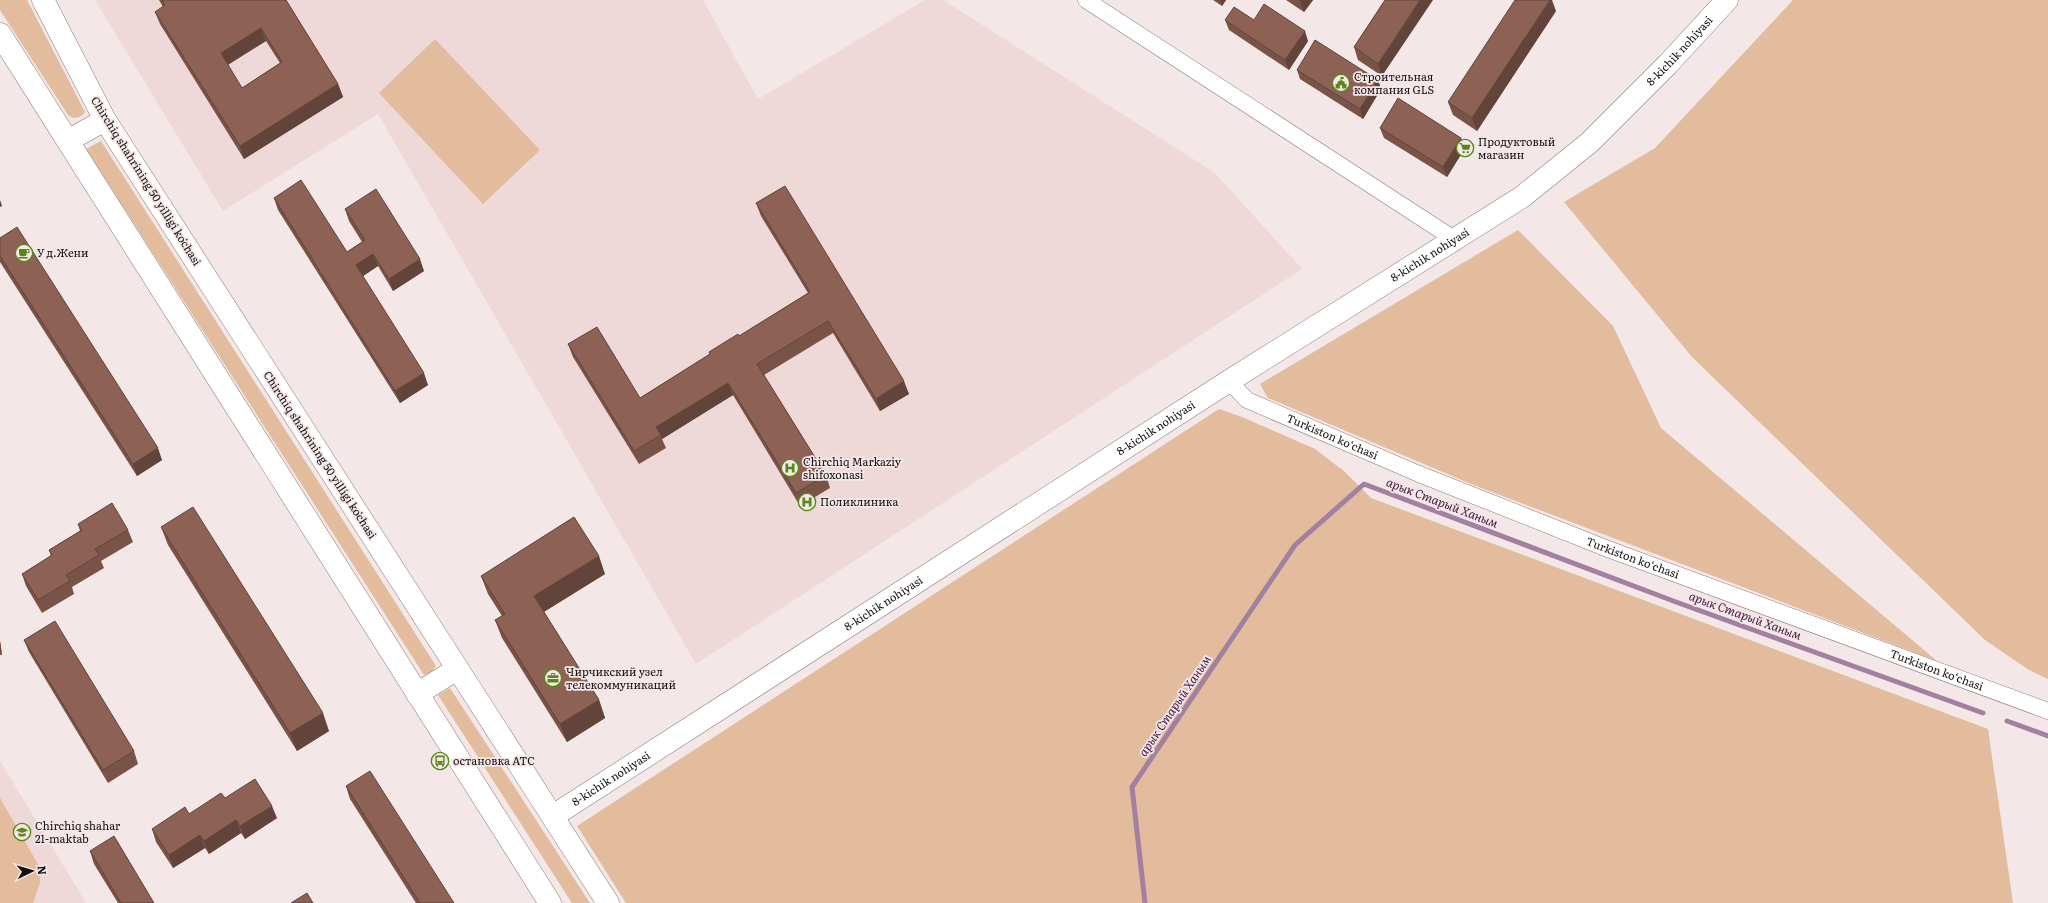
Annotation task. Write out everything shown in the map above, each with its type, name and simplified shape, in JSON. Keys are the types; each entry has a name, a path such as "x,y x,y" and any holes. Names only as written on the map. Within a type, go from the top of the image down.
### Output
{"main road":[{"name":"Chirchiq shahrining 50 yilligi koʻchasi","path":"43,0 105,120 608,903"},
{"name":"8-kichik nohiyasi","path":"553,816 1229,381 1522,196 1590,142 1667,65 1727,0"},
{"path":"0,34 69,140 550,903"},
{"path":"69,140 105,120"},
{"path":"417,694 457,669"}],"street":[{"path":"1086,0 1454,238"},
{"name":"Turkiston ko‘chasi","path":"1229,381 1247,400 1419,474 1608,549 2048,711"}],"shaded area":[{"path":"0,0 27,0 85,112 82,116 75,118 68,115 0,10"},
{"name":"Chirchiq Markaziy shifoxonasi","path":"95,0 703,0 758,99 925,0 943,0 1215,173 1302,269 696,664 378,114 223,211"},
{"path":"1793,0 2048,0 2048,679 2029,670 1985,640 1692,357 1564,202 1655,148"},
{"path":"435,39 540,150 483,204 379,93"},
{"path":"101,141 436,666 432,672 424,675 86,149"},
{"path":"1518,230 1613,326 1661,428 1937,661 1471,484 1268,398 1260,384"},
{"path":"1219,409 1242,417 1315,449 1345,472 1371,498 1988,729 2013,903 626,903 577,826"},
{"path":"450,688 590,903 572,903 438,695"},
{"name":"Chirchiq shahar 21-maktab","path":"0,761 86,903 0,903"},
{"path":"0,798 39,866 40,883 33,903 0,903"}],"building":[{"path":"162,0 286,0 338,84 240,146 155,12 165,5","holes":["261,28 282,62 242,88 221,53"]},
{"path":"1385,0 1420,0 1378,64 1354,47"},
{"path":"1515,0 1550,0 1472,118 1448,102"},
{"path":"1264,4 1305,31 1285,60 1225,20 1234,7 1254,20"},
{"path":"1315,40 1378,80 1360,109 1297,70"},
{"path":"1398,98 1461,138 1443,167 1380,128"},
{"path":"301,180 347,252 365,240 345,209 376,189 420,259 389,279 373,254 356,265 424,373 395,391 274,198"},
{"path":"785,186 904,381 876,399 828,321 757,364 826,475 796,493 728,383 656,427 661,435 634,451 568,344 597,327 640,398 710,354 709,352 738,334 739,336 810,292 756,203"},
{"path":"17,227 158,448 133,464 0,256 0,238"},
{"path":"112,503 128,530 95,549 99,555 66,575 70,581 38,600 22,574 52,555 49,550 82,530 78,524"},
{"path":"193,507 323,713 290,733 161,527"},
{"name":"Чирчикский узел телекоммуникаций","path":"574,517 599,556 534,596 599,700 560,724 495,620 505,614 481,576"},
{"path":"55,621 134,751 103,770 24,640"},
{"path":"370,771 454,903 420,903 346,786"},
{"path":"255,779 272,806 240,826 236,820 204,841 200,835 169,855 152,829 185,807 189,814 221,793 225,798"},
{"path":"114,836 154,903 121,903 90,851"},
{"path":"307,893 313,903 291,903"}],"waterway":[{"name":"арык Старый Ханым","path":"1145,903 1132,787 1295,545 1364,484 1676,602 1983,713"},
{"name":"арык Старый Ханым","path":"2007,721 2048,736"}],"place":[{"name":"Строительная компания GLS","path":"1341,83"},
{"name":"Продуктовый магазин","path":"1465,148"},
{"name":"У д.Жени","path":"24,253"},
{"name":"Chirchiq Markaziy shifoxonasi","path":"790,468"},
{"name":"Поликлиника","path":"807,502"},
{"name":"Чирчикский узел телекоммуникаций","path":"553,678"},
{"name":"остановка АТС","path":"440,761"},
{"name":"Chirchiq shahar 21-maktab","path":"22,832"}]}
